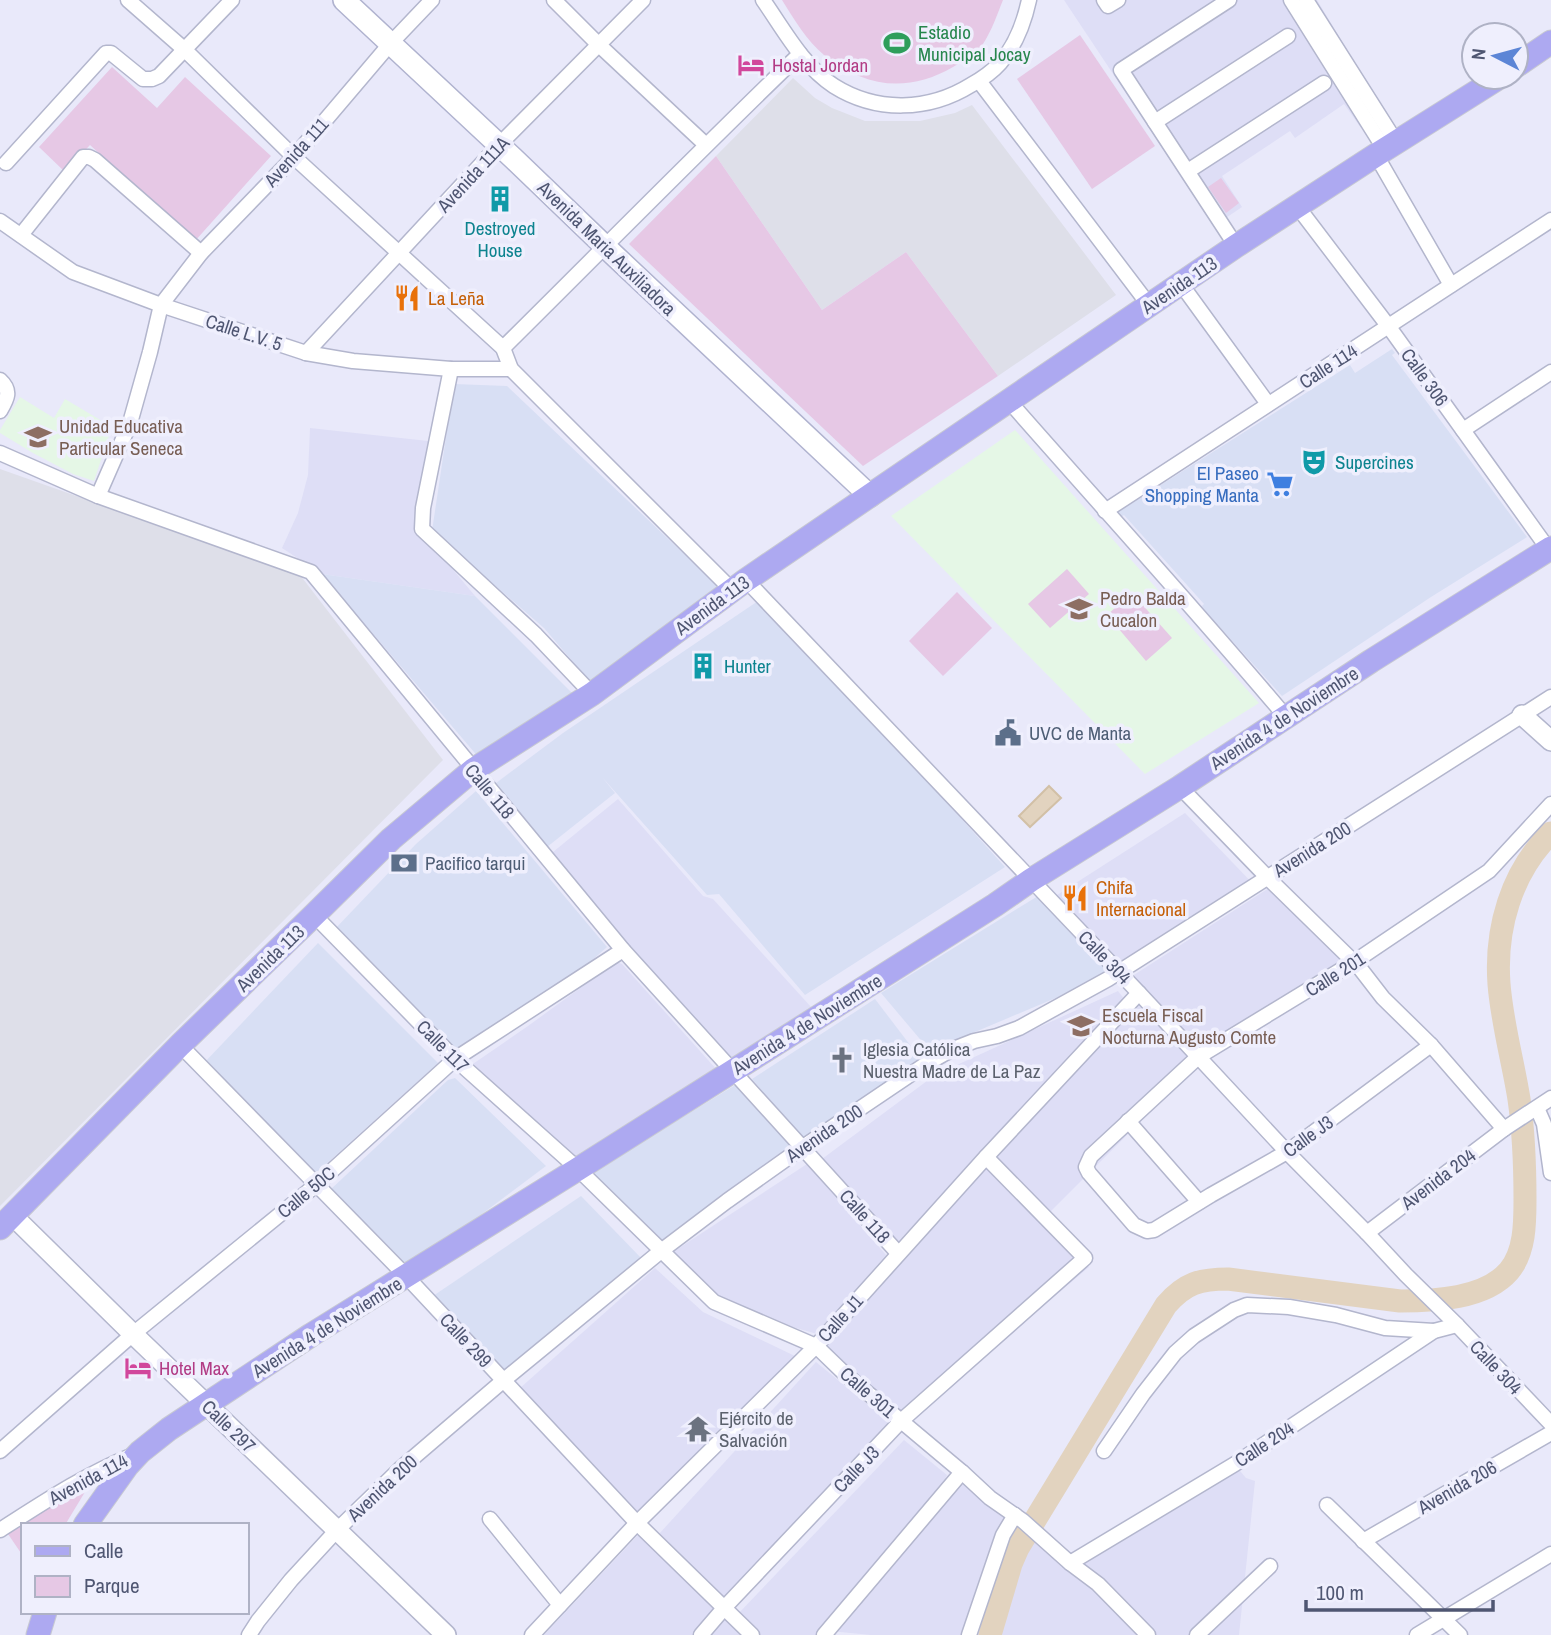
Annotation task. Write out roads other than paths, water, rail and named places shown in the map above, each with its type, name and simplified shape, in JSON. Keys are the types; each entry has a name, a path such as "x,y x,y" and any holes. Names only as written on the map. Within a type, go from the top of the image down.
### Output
{"main road":[{"name":"Avenida Maria Auxiliadora","path":"344,0 870,496"},
{"path":"1530,56 1551,42"},
{"name":"Avenida 113","path":"6,1222 180,1045 391,839 473,770 592,694 739,585 1008,400 1236,246 1478,91"},
{"name":"Avenida 4 de Noviembre","path":"86,1523 127,1466 169,1429 311,1335 733,1071 1550,549"},
{"path":"38,1635 44,1614"}],"street":[{"path":"128,0 185,50 294,157 503,348 511,369"},
{"path":"6,163 106,53 111,52 143,79 152,79 159,76 232,0"},
{"name":"Avenida 111","path":"161,305 201,253 294,157 390,44 432,0"},
{"path":"554,0 598,45 706,145"},
{"name":"Avenida 111A","path":"306,353 499,145 643,0"},
{"path":"763,0 800,54 833,85 851,95 884,105 918,106 939,101 961,91 990,73 1009,52 1021,28 1029,0"},
{"path":"1104,0 1108,6 1118,0"},
{"path":"1229,0 1121,70 1236,246"},
{"path":"1291,0 1305,6 1343,71 1386,149 1451,285"},
{"path":"1155,122 1287,36"},
{"path":"503,348 800,54"},
{"path":"979,80 1149,305"},
{"path":"1188,171 1324,83"},
{"path":"21,235 83,156 96,160 201,253"},
{"name":"Calle 306","path":"1297,206 1389,327 1550,549"},
{"name":"Calle L.V. 5","path":"0,220 73,272 161,305 306,353 353,361 451,369 511,369"},
{"name":"Calle 114","path":"1105,511 1551,220"},
{"path":"1181,284 1268,404"},
{"path":"98,496 130,423 161,305"},
{"path":"451,369 423,508 422,529 536,635 592,694"},
{"name":"Calle 304","path":"511,369 739,585 1031,880 1287,1152 1551,1424"},
{"path":"1463,430 1551,372"},
{"path":"0,411 8,396 8,390 1,381"},
{"path":"1008,400 1217,635 1286,717"},
{"name":"Calle 118","path":"0,453 98,496 311,572 623,950 898,1253"},
{"name":"Avenida 200","path":"250,1635 258,1621 337,1530 400,1469 661,1251 803,1147 926,1063 974,1041 1019,1028 1120,973 1551,697"},
{"path":"1522,715 1551,741"},
{"path":"1180,787 1354,962 1384,998 1431,1045 1506,1128"},
{"name":"Calle 201","path":"1140,1229 1089,1173 1086,1167 1091,1156 1198,1057 1354,962 1489,871 1551,804"},
{"name":"Calle 117","path":"314,915 455,1059 578,1169"},
{"name":"Calle 50C","path":"0,1451 133,1334 316,1185 455,1059 623,950"},
{"name":"Calle J1","path":"532,1635 637,1523 816,1346 898,1253 1139,993"},
{"name":"Calle 299","path":"180,1045 406,1276 637,1523 752,1635"},
{"name":"Calle J3","path":"1140,1229 1154,1230 1287,1152 1431,1045"},
{"path":"1551,1098 1536,1109 1544,1124 1551,1173"},
{"name":"Avenida 204","path":"1367,1233 1506,1128 1536,1109"},
{"path":"1128,1121 1199,1202"},
{"name":"Calle J3","path":"701,1635 901,1421 1085,1258 986,1157"},
{"name":"Calle 301","path":"578,1169 715,1302 816,1346 990,1498 1019,1518 1098,1584 1148,1635"},
{"name":"Calle 297","path":"6,1222 133,1334 446,1635"},
{"path":"1104,1451 1175,1353 1194,1336 1234,1310 1247,1305 1289,1307 1336,1315 1385,1328 1434,1331"},
{"name":"Calle 204","path":"1070,1563 1235,1464 1453,1321"},
{"name":"Avenida 206","path":"1363,1541 1551,1433"},
{"name":"Avenida 114","path":"0,1530 70,1485 141,1452"},
{"path":"824,1635 962,1472"},
{"path":"1327,1505 1460,1635"},
{"path":"969,1635 1003,1535 1019,1518"},
{"path":"490,1520 560,1605"},
{"path":"1417,1635 1551,1554"},
{"path":"1197,1635 1270,1566"}],"waterway":[{"path":"990,1635 1018,1548 1166,1305 1187,1287 1201,1281 1228,1279 1400,1301 1428,1300 1458,1297 1487,1288 1509,1271 1518,1255 1523,1237 1524,1161 1519,1099 1500,999 1498,963 1503,922 1516,883 1525,865 1551,833"}],"place":[{"name":"Estadio Municipal Jocay","path":"897,43"},
{"name":"Hostal Jordan","path":"751,65"},
{"name":"Destroyed House","path":"500,199"},
{"name":"La Leña","path":"407,298"},
{"name":"Unidad Educativa Particular Seneca","path":"38,437"},
{"name":"Supercines","path":"1314,462"},
{"name":"El Paseo Shopping Manta","path":"1280,484"},
{"name":"Pedro Balda Cucalon","path":"1079,609"},
{"name":"Hunter","path":"703,666"},
{"name":"UVC de Manta","path":"1008,733"},
{"name":"Pacifico tarqui","path":"404,863"},
{"name":"Chifa Internacional","path":"1075,898"},
{"name":"Escuela Fiscal Nocturna Augusto Comte","path":"1081,1026"},
{"name":"Iglesia Católica Nuestra Madre de La Paz","path":"842,1060"},
{"name":"Hotel Max","path":"138,1368"},
{"name":"Ejército de Salvación","path":"698,1429"}]}
